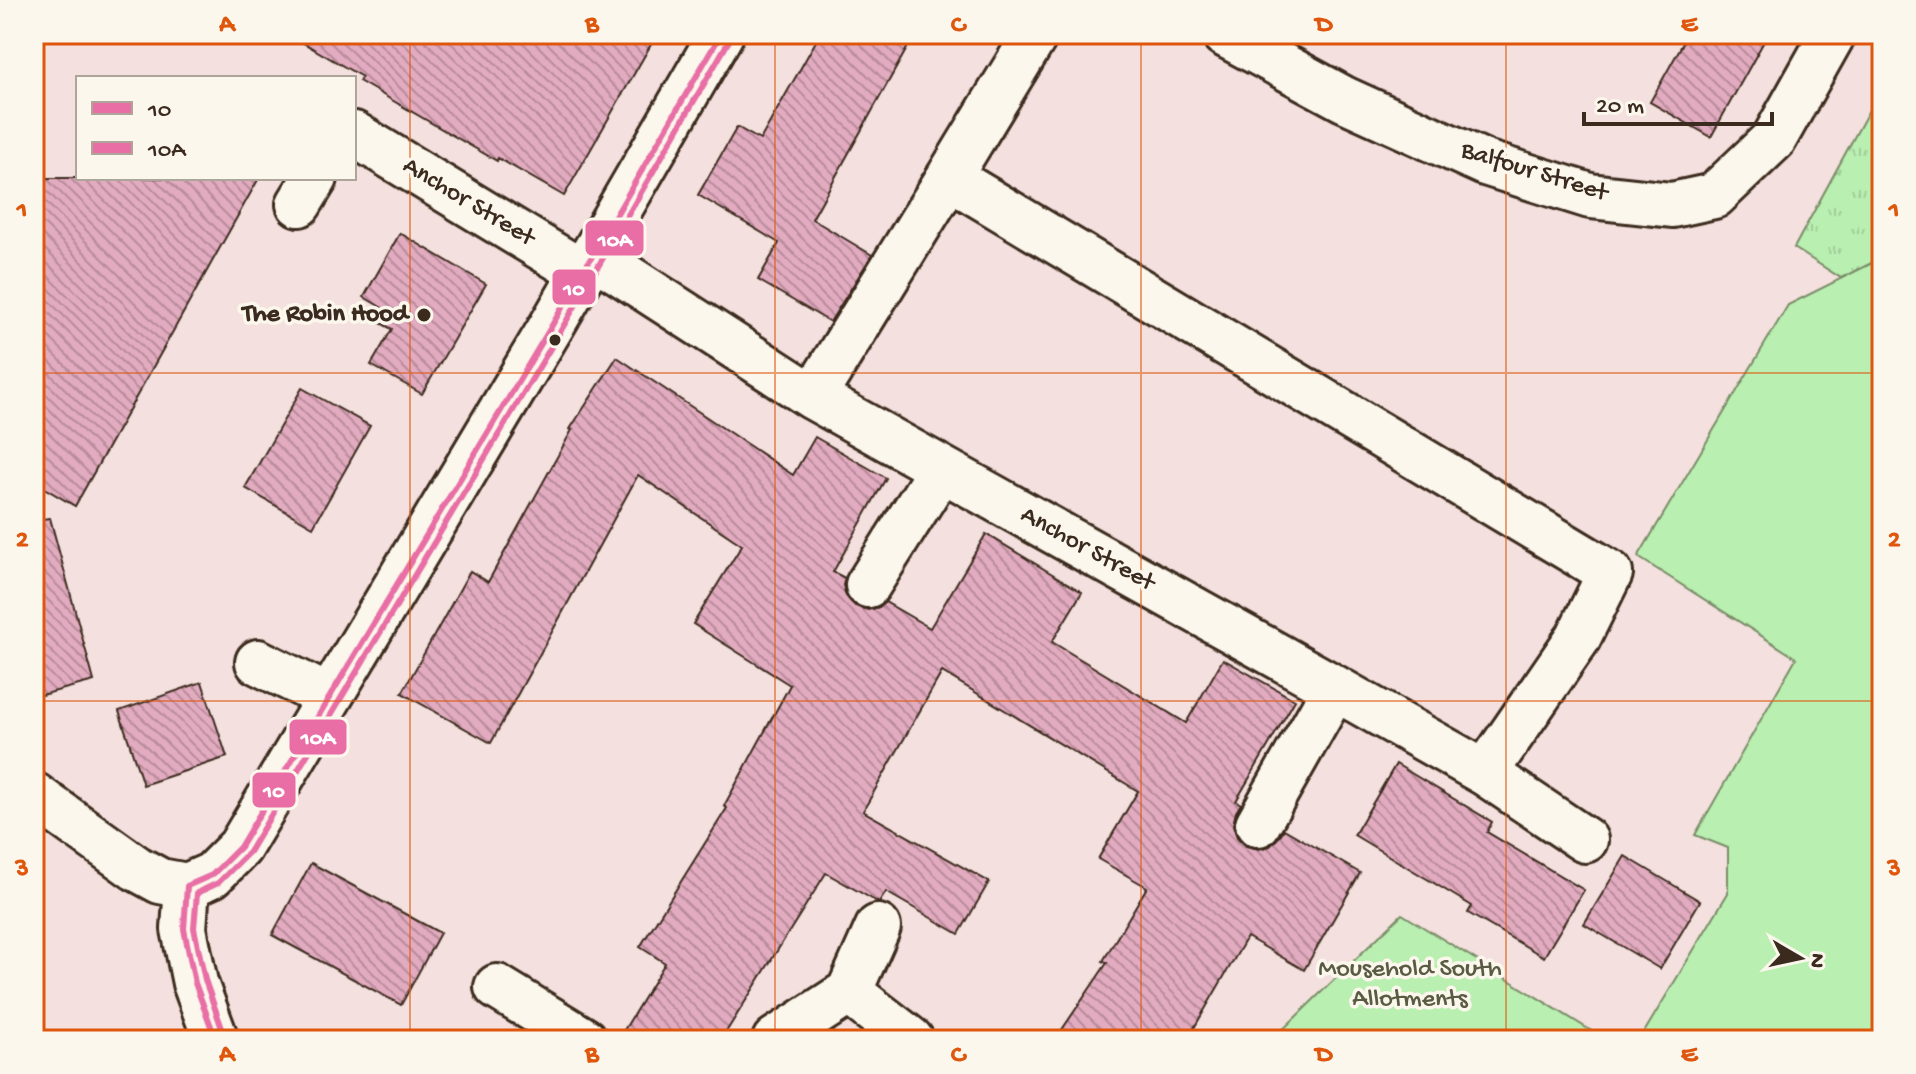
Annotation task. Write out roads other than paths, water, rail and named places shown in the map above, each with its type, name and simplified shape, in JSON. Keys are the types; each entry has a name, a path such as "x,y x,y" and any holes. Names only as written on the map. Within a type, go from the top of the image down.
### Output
{"street":[{"path":"34,795 136,868 160,881 187,886 212,875 240,847 588,264 721,34"},
{"path":"813,397 1036,34"},
{"name":"Balfour Street","path":"1224,34 1344,99 1485,163 1590,196 1672,205 1714,196 1774,139 1833,34"},
{"name":"Anchor Street","path":"356,135 588,264 813,397 1485,773 1585,840"},
{"path":"949,177 1610,573 1578,638 1485,773"},
{"path":"868,585 941,469"},
{"path":"258,662 328,697"},
{"path":"1258,824 1335,688"},
{"path":"187,886 184,929 195,983 216,1040"},
{"path":"775,1040 849,992 878,927"},
{"path":"497,987 584,1040"},
{"path":"849,992 911,1040"}],"place":[{"name":"The Robin Hood","path":"424,315"}],"park label":[{"name":"Mousehold South Allotments","path":"1410,985"}]}
